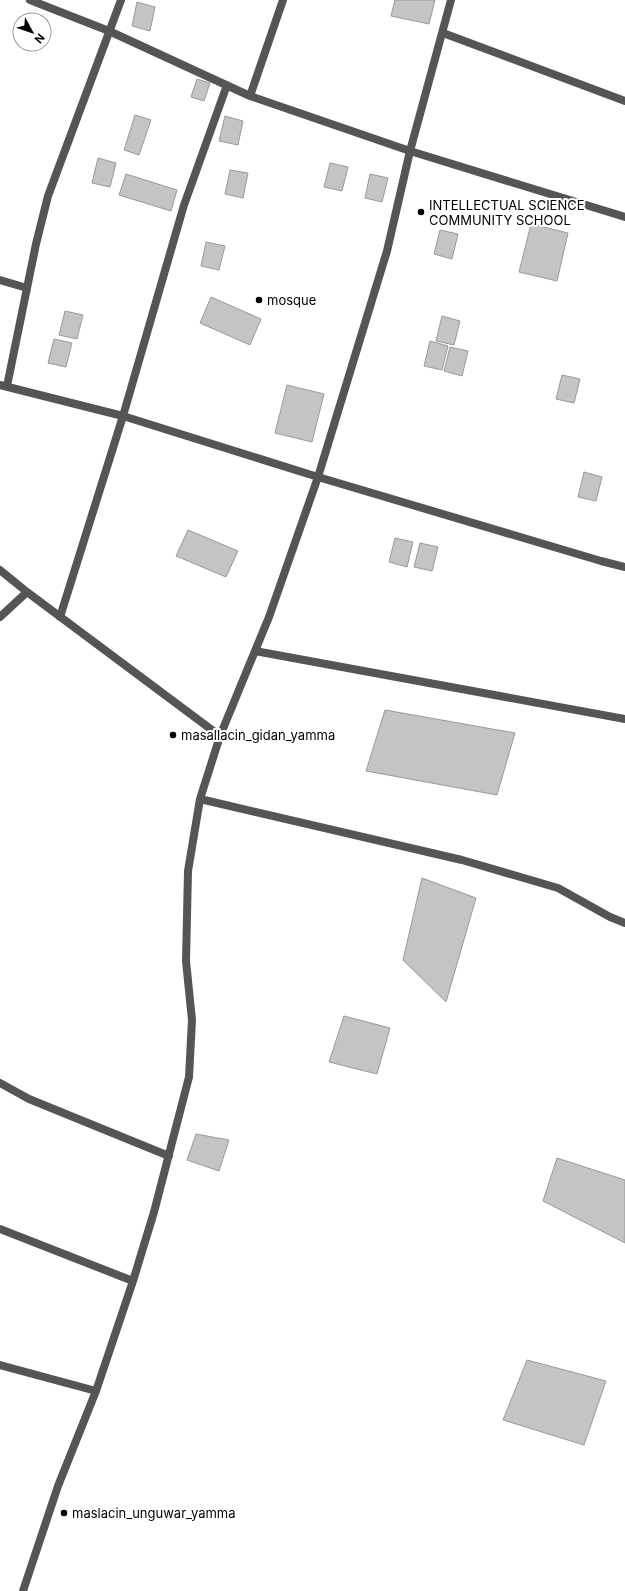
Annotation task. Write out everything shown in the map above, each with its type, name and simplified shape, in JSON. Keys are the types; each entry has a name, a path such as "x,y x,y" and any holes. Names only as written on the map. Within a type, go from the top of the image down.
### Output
{"street":[{"path":"30,0 108,32 250,96 410,151 625,217"},
{"path":"121,0 48,196 4,385 124,416 318,477 601,562 625,567"},
{"path":"250,96 283,0"},
{"path":"23,1591 58,1486 96,1392 133,1281 154,1212 189,1077 192,1020 186,961 188,871 200,799 220,736 269,617 318,477 387,251 410,151 451,0"},
{"path":"443,33 625,101"},
{"path":"60,616 124,416 184,205 227,85"},
{"path":"0,280 27,288"},
{"path":"0,570 27,592 220,736"},
{"path":"0,617 27,592"},
{"path":"255,651 625,719"},
{"path":"200,799 462,860 558,888 610,917 625,923"},
{"path":"0,1083 29,1099 169,1156"},
{"path":"0,1229 133,1281"},
{"path":"0,1365 96,1392"}],"building":[{"path":"395,0 435,0 429,24 391,16"},
{"path":"137,2 155,7 150,31 132,26"},
{"path":"197,79 210,83 204,101 191,97"},
{"path":"135,115 151,120 139,155 124,150"},
{"path":"225,116 243,121 238,145 219,141"},
{"path":"98,158 116,163 110,187 92,183"},
{"path":"330,163 348,167 342,191 324,187"},
{"path":"230,170 248,173 243,198 225,194"},
{"path":"126,174 177,190 171,211 119,195"},
{"path":"370,174 388,178 382,202 365,198"},
{"path":"531,224 568,233 557,281 519,272"},
{"path":"440,230 458,234 452,259 434,254"},
{"path":"206,242 225,246 219,270 201,266"},
{"path":"211,297 261,319 250,345 200,323"},
{"path":"65,311 83,315 77,339 59,335"},
{"path":"442,316 460,321 454,345 436,341"},
{"path":"54,339 72,343 66,367 48,363"},
{"path":"430,341 448,346 442,370 424,366"},
{"path":"450,347 468,351 462,376 444,371"},
{"path":"562,375 580,379 574,403 556,399"},
{"path":"287,385 324,394 312,442 275,433"},
{"path":"584,472 602,477 596,501 578,497"},
{"path":"188,530 238,551 226,577 176,556"},
{"path":"395,538 413,542 407,567 389,562"},
{"path":"420,543 438,547 432,571 414,567"},
{"path":"385,710 515,733 497,795 366,771"},
{"path":"422,878 476,898 446,1002 403,960"},
{"path":"344,1016 390,1028 377,1074 329,1062"},
{"path":"196,1134 229,1140 219,1171 187,1160"},
{"path":"557,1158 625,1180 625,1243 543,1201"},
{"path":"527,1360 606,1381 584,1445 503,1420"}],"place":[{"name":"INTELLECTUAL SCIENCE COMMUNITY SCHOOL","path":"421,212"},
{"name":"mosque","path":"259,300"},
{"name":"masallacin_gidan_yamma","path":"173,735"},
{"name":"maslacin_unguwar_yamma","path":"64,1513"}]}
